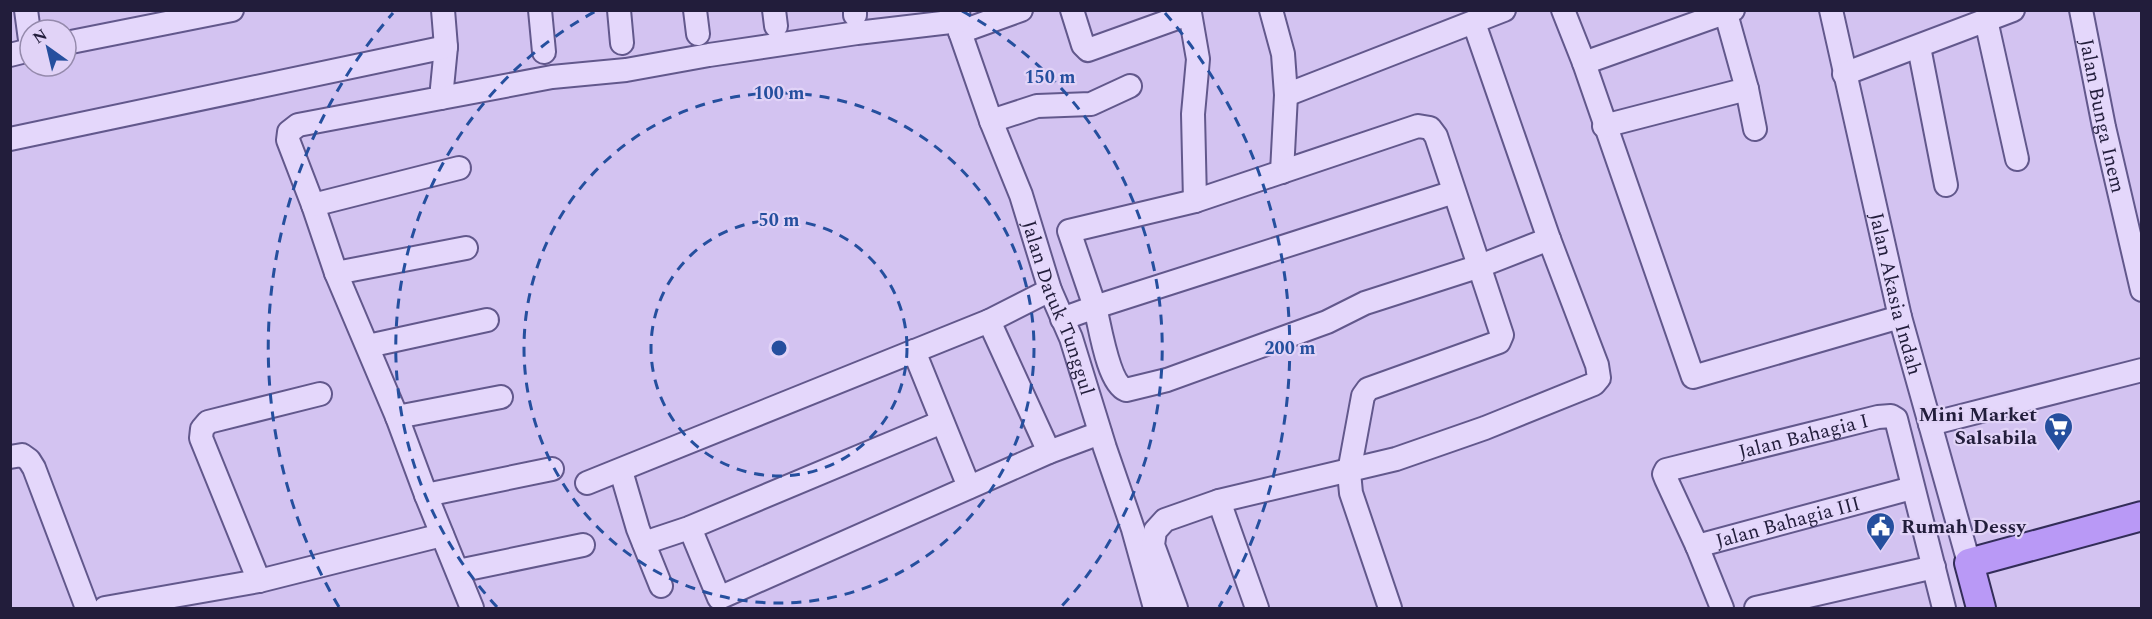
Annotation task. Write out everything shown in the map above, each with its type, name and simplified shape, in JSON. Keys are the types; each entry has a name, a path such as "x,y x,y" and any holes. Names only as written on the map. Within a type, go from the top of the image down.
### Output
{"main road":[{"path":"1969,563 2142,516"},
{"name":"Jalan Akasia Indah","path":"1969,563 1982,609"}],"street":[{"path":"78,41 231,10"},
{"path":"443,10 446,47 443,89"},
{"path":"540,10 544,52"},
{"path":"619,10 622,43"},
{"path":"695,10 698,34"},
{"path":"472,609 397,417 336,273 314,205 288,140 289,132 298,125 443,89 626,70 709,55 857,33 988,17 1021,10"},
{"path":"1072,10 1083,45 1088,50 1190,12 1198,59 1193,114 1195,201"},
{"path":"1271,10 1283,54 1286,95 1282,172"},
{"path":"1286,95 1504,10"},
{"path":"1563,10 1584,63 1604,126 1694,377 1900,317"},
{"name":"Jalan Akasia Indah","path":"1831,10 1900,317 1969,563"},
{"path":"1844,74 2013,10"},
{"name":"Jalan Bunga Inem","path":"2081,10 2104,127 2142,290"},
{"path":"1584,63 1728,11 1755,129"},
{"path":"1986,20 2017,159"},
{"name":"Jalan Datuk Tunggul","path":"959,21 991,121 1021,195 1050,290 1071,338 1133,529 1155,609"},
{"path":"1176,609 1153,545 1155,531 1165,519 1219,501 1396,459 1485,428 1594,384 1599,378 1597,365 1549,238 1474,23"},
{"path":"10,139 446,47"},
{"path":"1919,47 1946,185"},
{"path":"991,121 1037,106 1091,104 1130,86"},
{"path":"1604,126 1747,89"},
{"path":"1390,609 1351,493 1349,472 1364,396 1368,389 1499,342 1502,335 1480,266 1436,136 1430,128 1418,126 1195,201 1069,231 1095,308 1113,375 1119,388 1126,390 1167,380 1327,322 1365,303 1480,266 1549,238"},
{"path":"314,205 459,168"},
{"path":"1062,319 1454,192"},
{"path":"336,273 466,248"},
{"path":"587,483 989,321 1050,290"},
{"path":"368,346 487,320"},
{"path":"989,321 1049,452"},
{"path":"914,351 969,487"},
{"path":"1929,424 2142,370"},
{"path":"259,581 201,438 202,429 208,422 320,394"},
{"path":"397,417 501,397"},
{"name":"Jalan Bahagia I","path":"1722,609 1697,546 1666,479 1664,474 1666,470 1878,417 1891,416 1896,419 1944,609"},
{"path":"644,543 690,528 942,422"},
{"path":"690,528 719,598 1049,452 1100,433"},
{"path":"10,457 22,455 34,468 87,609"},
{"path":"426,495 552,469"},
{"path":"621,471 644,543 661,586"},
{"name":"Jalan Bahagia III","path":"1697,546 1912,488"},
{"path":"1219,501 1257,609"},
{"path":"105,609 259,581 442,535"},
{"path":"458,571 583,544"},
{"path":"1756,609 1934,567"}],"place":[{"name":"Mini Market Salsabila","path":"2058,452"},
{"name":"Rumah Dessy","path":"1880,552"}]}
